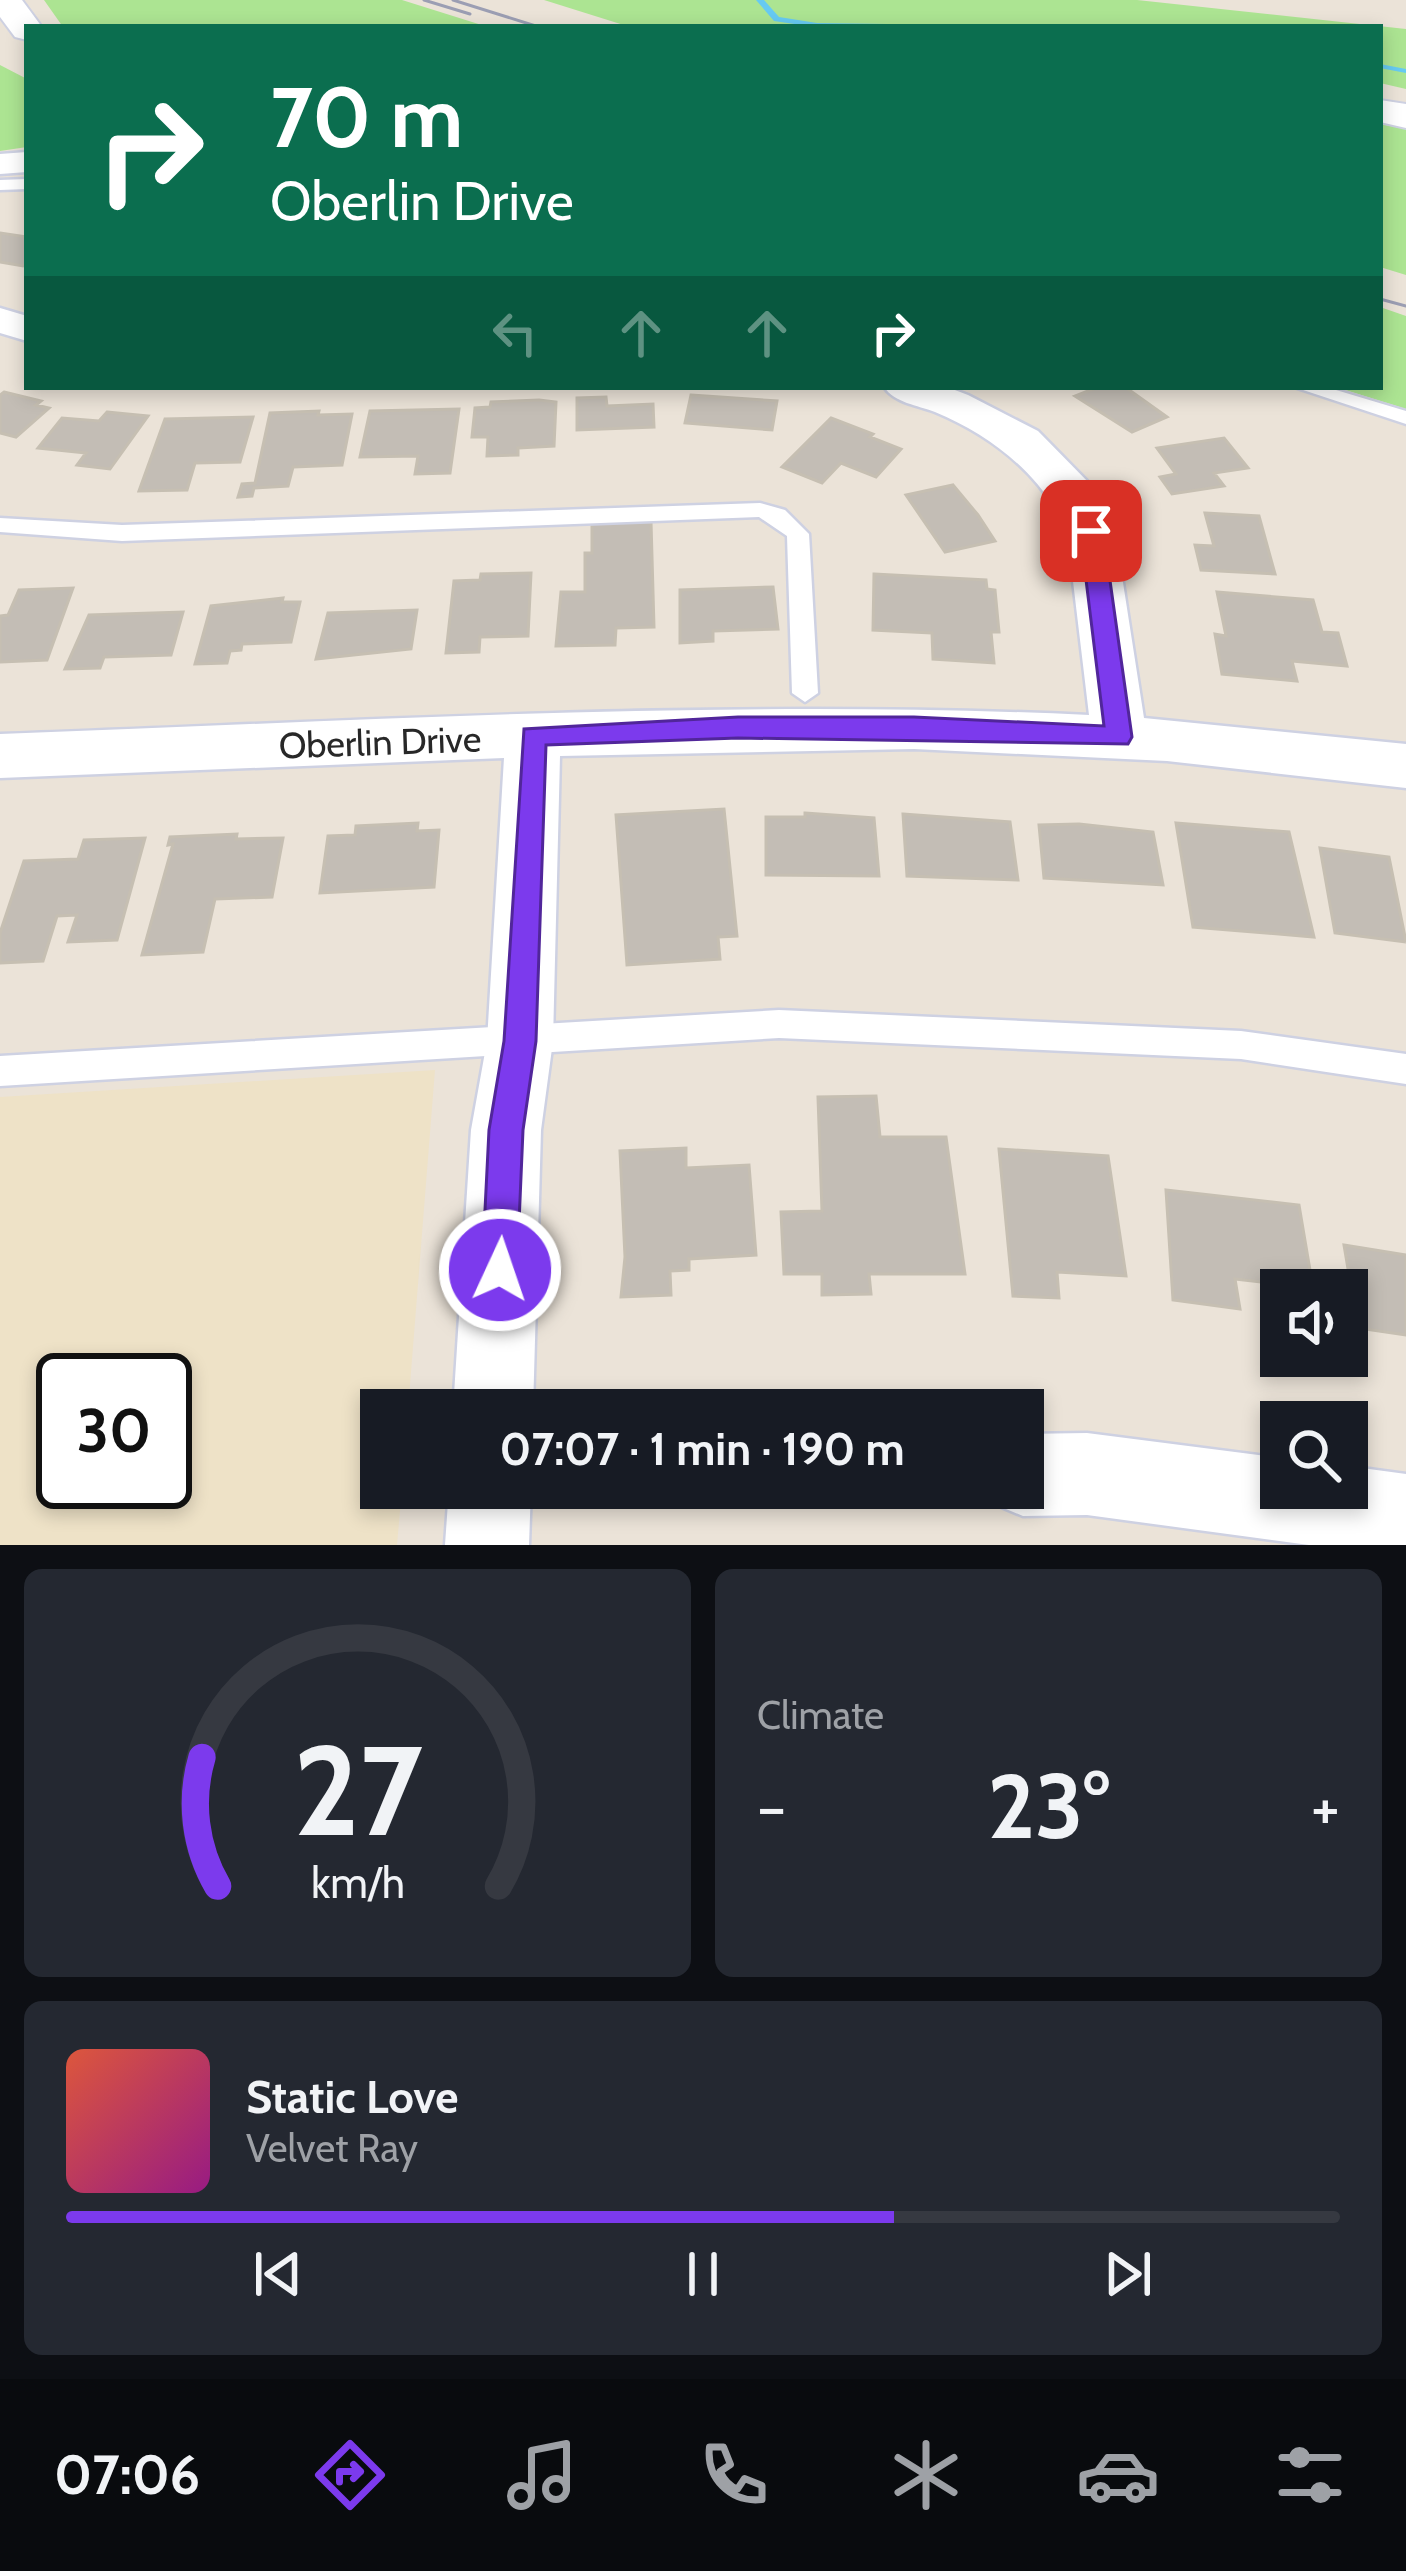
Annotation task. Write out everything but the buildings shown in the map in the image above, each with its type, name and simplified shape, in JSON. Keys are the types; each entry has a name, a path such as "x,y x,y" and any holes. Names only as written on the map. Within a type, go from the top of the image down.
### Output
{"street":[{"path":"5,0 24,26"},
{"path":"913,390 953,404 1022,441 1075,497 1091,531 1119,737"},
{"name":"Oberlin Drive","path":"0,756 738,728 914,728 1119,737 1406,766"},
{"path":"494,1389 506,1130 520,1041 533,736"},
{"path":"1044,1475 1087,1474 1406,1516"},
{"path":"487,1545 489,1509"}],"lane":[{"path":"1314,390 1406,418"},
{"path":"0,525 122,533 760,510 777,515 798,535 805,693"},
{"path":"0,1071 801,1025 1241,1046 1406,1069"}],"shaded area":[{"path":"435,1070 410,1389 360,1389 360,1509 400,1509 397,1545 0,1545 0,1097"}],"green space":[{"path":"44,0 402,0 478,24 61,24"},
{"path":"544,0 1137,0 1360,24 620,24"},
{"path":"1383,27 1406,29 1406,89 1383,84"},
{"path":"0,65 24,77 24,147 0,151"},
{"path":"1383,125 1406,129 1406,275 1383,268"},
{"path":"1383,308 1406,316 1406,409 1346,390 1383,390"}],"waterway":[{"path":"760,0 777,19 810,24"},
{"path":"1383,67 1406,71"}],"tram line":[{"path":"424,0 470,14"},
{"path":"453,0 529,24"},
{"path":"1383,300 1406,306"}],"route":[{"path":"500,1270 506,1130 520,1041 533,736 738,728 914,728 1119,737 1091,531"}]}
